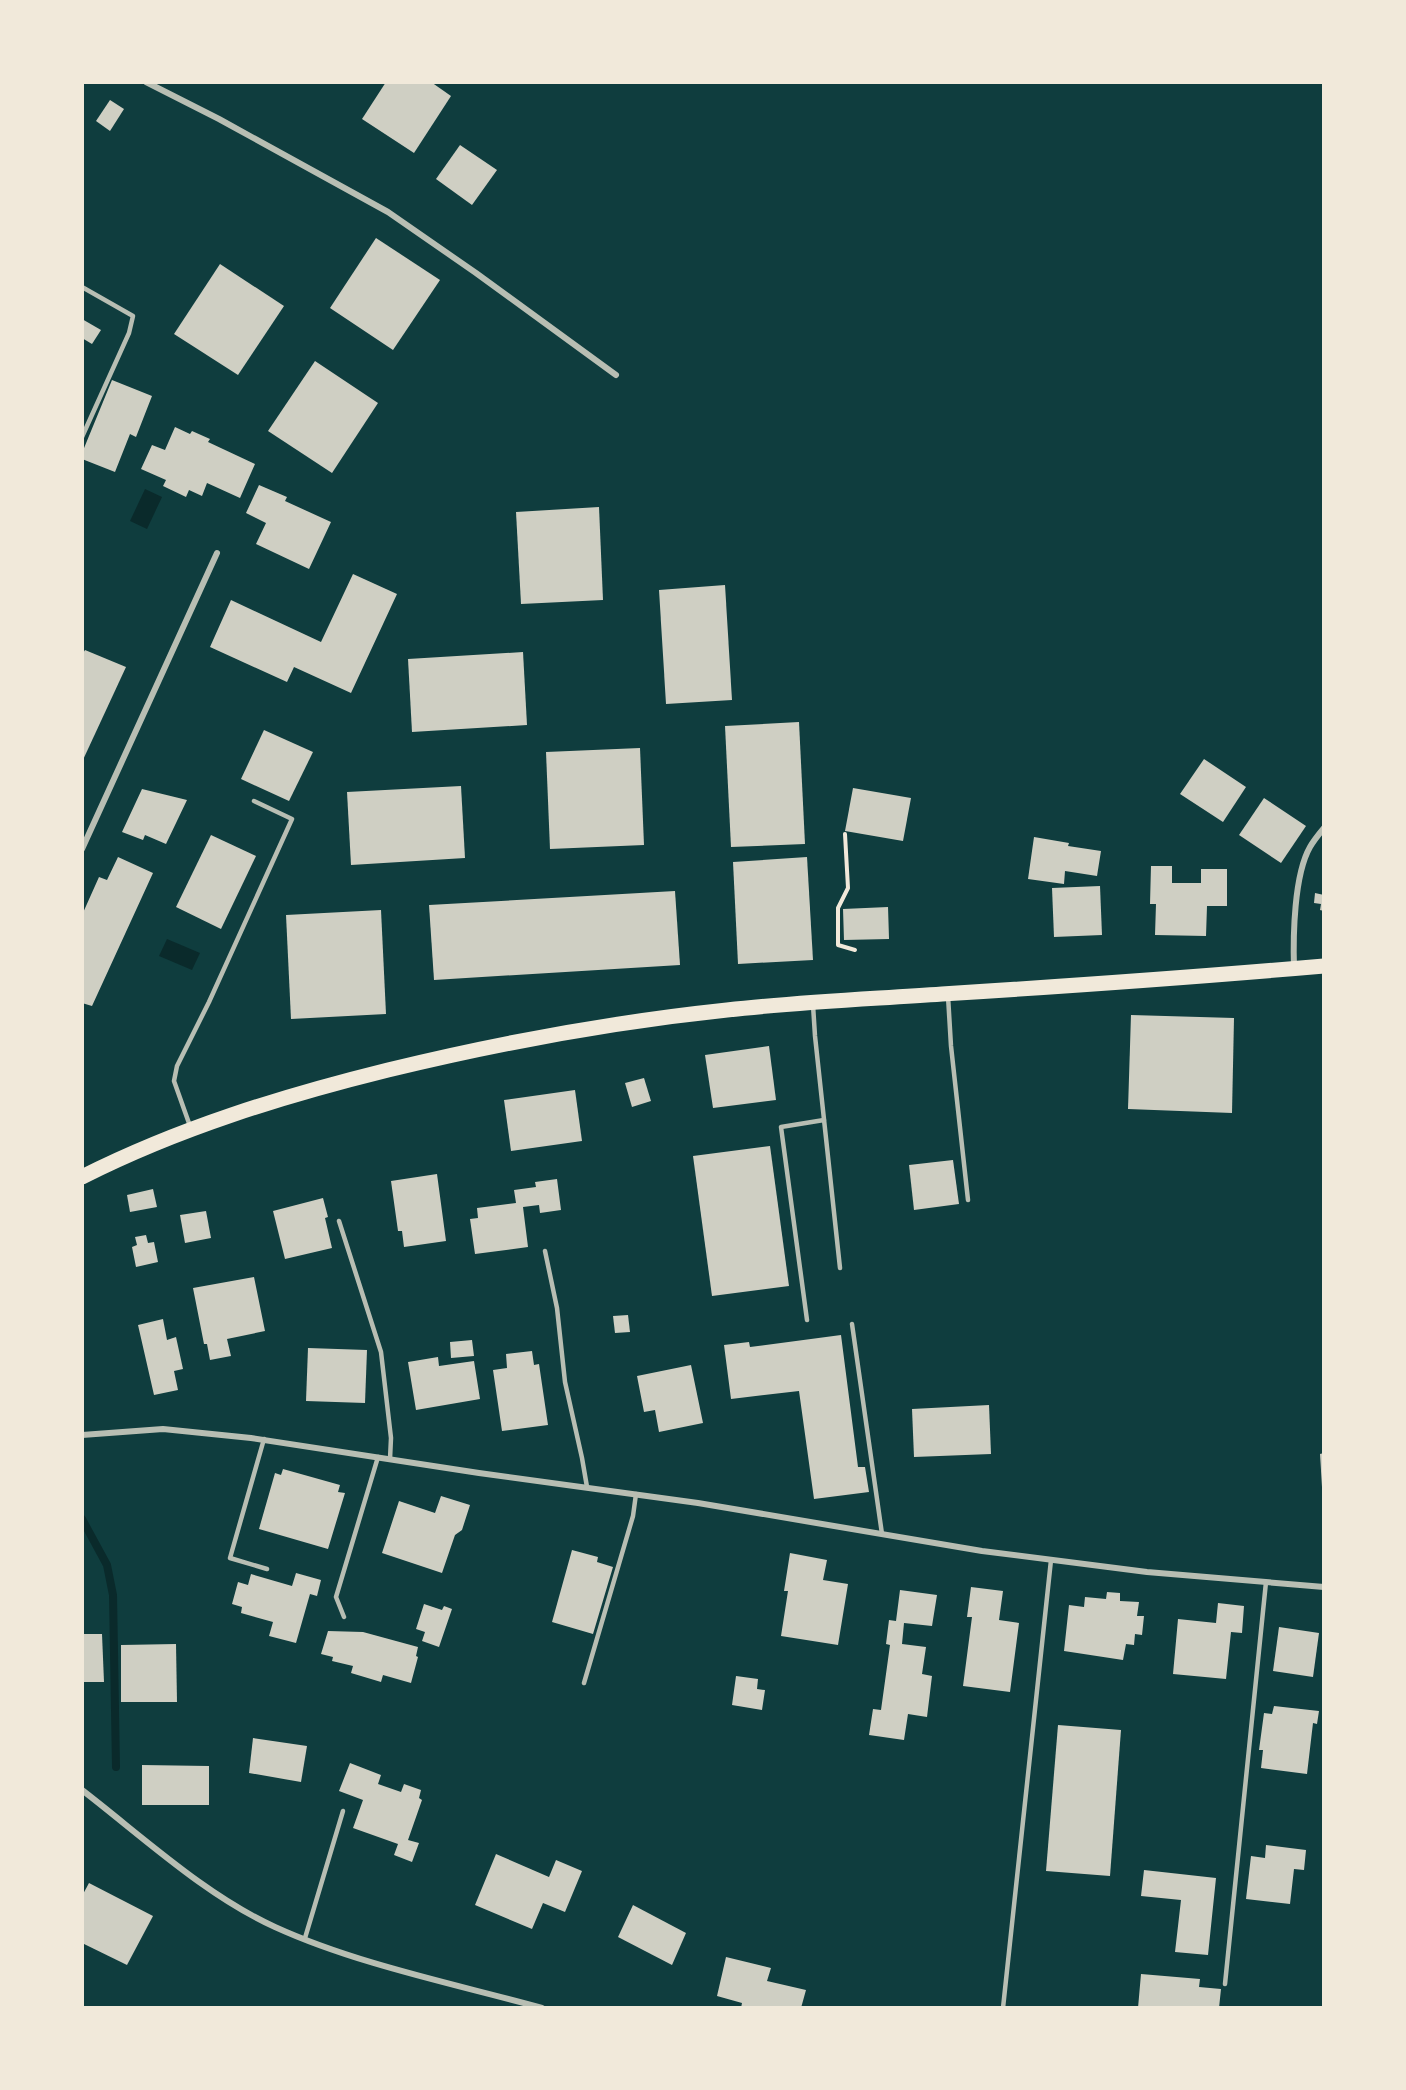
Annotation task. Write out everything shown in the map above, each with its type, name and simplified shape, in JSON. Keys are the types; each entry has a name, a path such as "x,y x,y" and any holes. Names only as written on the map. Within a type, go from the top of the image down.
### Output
{"main road":[{"path":"82,1178 114,1161 192,1129 319,1087 462,1053 605,1026 727,1010 1229,975 1323,966"}],"street":[{"path":"146,82 219,119 388,212 616,375"},
{"path":"82,849 217,553"},
{"path":"1294,968 1293,947 1299,879 1309,848 1323,828"},
{"path":"82,1435 163,1429 264,1439 636,1494 1051,1560 1147,1572 1323,1587"},
{"path":"83,1790 213,1892 275,1927 353,1956 542,2007"}],"lane":[{"path":"82,287 133,316 129,333 82,437"},
{"path":"192,1129 174,1081 177,1066 209,1002 292,819 254,801"},
{"path":"948,994 951,1046 968,1200"},
{"path":"813,1003 840,1268"},
{"path":"807,1320 781,1126 824,1120"},
{"path":"339,1221 381,1352 391,1438 390,1459"},
{"path":"545,1251 557,1308 565,1382 587,1487"},
{"path":"852,1324 882,1534"},
{"path":"264,1439 230,1558 267,1569"},
{"path":"344,1617 336,1597 378,1457"},
{"path":"584,1683 633,1516 636,1494"},
{"path":"1003,2007 1051,1560"},
{"path":"1225,1983 1266,1582"},
{"path":"305,1938 343,1811"}],"path":[{"path":"844,834 848,888 838,908 838,945 855,950"}],"water":[{"path":"145,489 162,497 147,529 130,521"},
{"path":"167,939 200,953 192,970 159,956"}],"building":[{"path":"386,82 431,82 451,96 414,153 362,119"},
{"path":"110,100 124,109 110,131 96,121"},
{"path":"460,145 497,170 472,205 436,179"},
{"path":"376,238 440,280 393,350 330,308"},
{"path":"220,264 284,306 238,375 174,334"},
{"path":"82,319 101,330 92,344 82,338"},
{"path":"315,361 378,403 332,473 268,431"},
{"path":"112,380 152,396 136,437 130,434 115,472 82,459 82,453"},
{"path":"175,427 210,439 208,442 255,464 240,498 207,483 202,496 189,490 186,497 163,486 166,480 141,469 152,445 165,450"},
{"path":"259,485 287,497 285,501 331,522 309,569 256,544 266,523 246,513"},
{"path":"599,507 603,600 521,604 516,512"},
{"path":"353,574 397,594 351,693 294,667 287,682 210,647 231,600 321,642"},
{"path":"725,585 732,700 666,704 659,590"},
{"path":"85,650 126,667 82,762 82,655"},
{"path":"523,652 527,725 412,732 408,659"},
{"path":"799,722 805,844 731,847 725,726"},
{"path":"264,730 313,752 289,801 241,779"},
{"path":"640,748 644,845 550,849 546,752"},
{"path":"1204,759 1246,787 1223,822 1180,794"},
{"path":"461,786 465,858 351,865 347,792"},
{"path":"853,788 911,798 903,841 845,831"},
{"path":"142,789 187,800 166,844 145,835 143,840 122,832"},
{"path":"1264,798 1306,826 1281,863 1239,835"},
{"path":"211,835 256,856 221,929 176,907"},
{"path":"1034,837 1069,843 1068,846 1101,851 1097,876 1065,871 1064,884 1028,879"},
{"path":"118,857 153,873 92,1006 82,1003 82,915 99,877 107,880"},
{"path":"807,857 813,960 738,964 733,862"},
{"path":"1151,866 1172,866 1172,883 1201,883 1201,869 1227,869 1227,906 1207,906 1206,936 1155,935 1156,904 1150,904"},
{"path":"1100,886 1102,935 1054,937 1052,888"},
{"path":"675,891 680,965 434,980 429,905"},
{"path":"1315,893 1324,895 1324,911 1320,910 1321,904 1314,903"},
{"path":"888,907 889,939 844,940 843,909"},
{"path":"381,910 386,1014 291,1019 286,915"},
{"path":"1131,1015 1234,1018 1232,1113 1128,1109"},
{"path":"769,1046 776,1100 713,1108 705,1055"},
{"path":"644,1078 651,1101 632,1107 625,1083"},
{"path":"575,1090 582,1141 511,1151 504,1100"},
{"path":"770,1146 789,1286 712,1296 693,1156"},
{"path":"953,1160 959,1204 914,1210 909,1165"},
{"path":"437,1174 446,1241 404,1247 402,1231 398,1231 391,1181"},
{"path":"557,1179 561,1210 540,1213 539,1205 523,1207 528,1247 475,1254 470,1219 478,1218 477,1208 516,1203 514,1190 536,1187 535,1182"},
{"path":"153,1189 157,1207 130,1212 127,1195"},
{"path":"323,1198 332,1248 285,1259 273,1211"},
{"path":"206,1211 211,1238 185,1243 180,1215"},
{"path":"146,1235 148,1243 154,1242 158,1262 136,1267 132,1247 137,1245 135,1237"},
{"path":"254,1277 265,1331 227,1339 231,1356 210,1360 207,1344 204,1344 193,1288"},
{"path":"628,1315 630,1332 615,1333 613,1316"},
{"path":"163,1319 167,1340 176,1337 183,1369 174,1371 178,1390 154,1395 138,1325"},
{"path":"841,1335 858,1467 865,1467 869,1492 814,1499 799,1391 731,1399 724,1345 749,1342 750,1347"},
{"path":"472,1340 474,1356 451,1358 450,1342"},
{"path":"308,1348 367,1350 365,1403 306,1401"},
{"path":"532,1351 534,1365 539,1364 548,1425 502,1431 493,1370 507,1368 506,1354"},
{"path":"438,1357 439,1366 474,1361 480,1399 416,1410 408,1362"},
{"path":"691,1365 703,1423 659,1432 655,1410 644,1412 637,1376"},
{"path":"989,1405 991,1454 914,1457 912,1409"},
{"path":"1324,1453 1324,1487 1322,1487 1320,1454"},
{"path":"283,1469 340,1485 338,1492 345,1493 328,1549 259,1529 275,1473 281,1475"},
{"path":"441,1496 470,1505 462,1530 455,1535 442,1573 382,1553 399,1501 435,1513"},
{"path":"572,1550 598,1557 597,1562 613,1567 593,1634 552,1622"},
{"path":"790,1553 827,1560 823,1580 848,1584 838,1645 781,1636 788,1591 784,1591"},
{"path":"296,1573 321,1580 317,1596 310,1594 296,1643 269,1636 273,1622 241,1613 242,1607 232,1604 238,1582 248,1585 251,1574 292,1586"},
{"path":"971,1587 1003,1591 999,1620 1019,1623 1010,1692 963,1686 972,1617 967,1617"},
{"path":"900,1590 937,1595 932,1626 904,1623 902,1644 926,1647 922,1674 932,1676 927,1717 908,1714 904,1740 869,1735 873,1709 881,1710 890,1645 886,1644 889,1620 896,1621"},
{"path":"1107,1592 1120,1593 1120,1601 1139,1602 1137,1616 1144,1616 1142,1635 1135,1634 1134,1645 1126,1644 1123,1660 1064,1651 1069,1605 1084,1607 1085,1597 1106,1599"},
{"path":"1218,1603 1244,1606 1242,1633 1231,1632 1226,1679 1173,1674 1178,1619 1216,1623"},
{"path":"424,1604 442,1610 444,1606 452,1609 439,1647 422,1641 425,1632 416,1629"},
{"path":"1279,1627 1319,1633 1313,1677 1273,1671"},
{"path":"328,1631 363,1632 418,1647 416,1656 418,1657 411,1683 383,1675 381,1682 351,1673 353,1666 332,1661 333,1657 321,1654"},
{"path":"82,1634 102,1634 104,1682 82,1682"},
{"path":"176,1644 177,1702 121,1702 121,1645"},
{"path":"736,1676 758,1679 757,1689 765,1690 762,1710 732,1705"},
{"path":"1274,1706 1319,1711 1317,1724 1313,1723 1307,1774 1261,1768 1263,1750 1259,1750 1264,1713 1272,1714"},
{"path":"1058,1725 1121,1730 1110,1876 1046,1871"},
{"path":"253,1738 307,1746 301,1782 249,1773"},
{"path":"350,1763 381,1775 378,1784 401,1792 404,1784 421,1790 419,1798 422,1800 408,1840 419,1843 412,1862 394,1855 398,1844 353,1828 363,1800 339,1791"},
{"path":"142,1765 209,1766 209,1805 142,1805"},
{"path":"1266,1845 1306,1850 1304,1870 1294,1869 1290,1904 1246,1899 1251,1856 1265,1858"},
{"path":"496,1854 549,1877 556,1860 582,1871 565,1912 543,1903 532,1929 475,1905"},
{"path":"1144,1870 1216,1878 1208,1955 1175,1952 1181,1900 1141,1896"},
{"path":"89,1883 153,1916 127,1965 82,1943 82,1896"},
{"path":"633,1905 686,1933 672,1965 618,1937"},
{"path":"726,1957 771,1968 767,1981 806,1990 801,2008 741,2008 742,2003 717,1996"},
{"path":"1141,1974 1200,1979 1199,1987 1221,1989 1219,2008 1138,2008"}],"waterway":[{"path":"82,1519 107,1565 113,1595 116,1767"}]}
